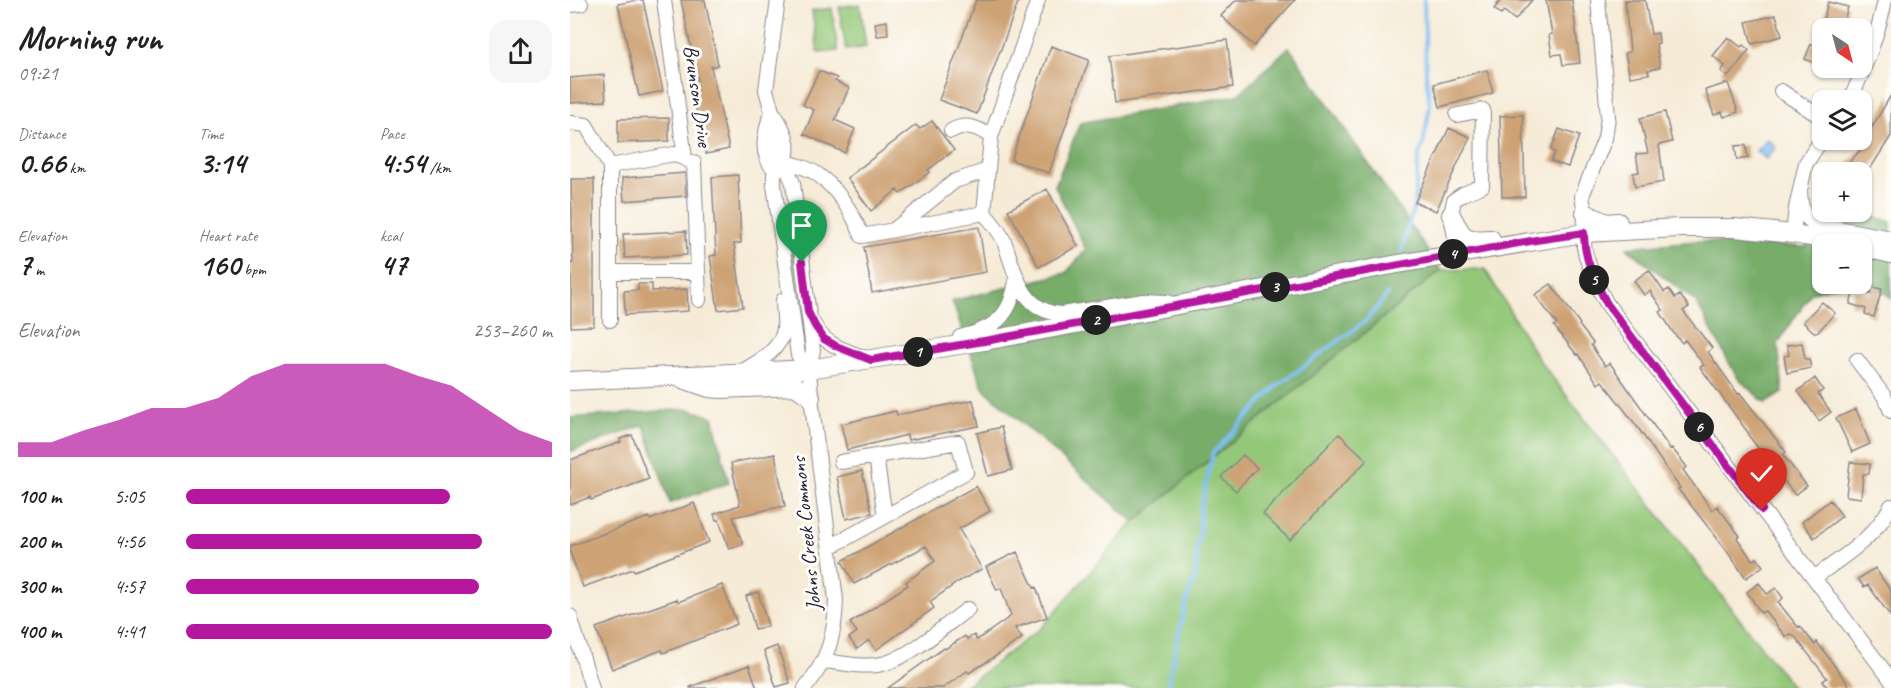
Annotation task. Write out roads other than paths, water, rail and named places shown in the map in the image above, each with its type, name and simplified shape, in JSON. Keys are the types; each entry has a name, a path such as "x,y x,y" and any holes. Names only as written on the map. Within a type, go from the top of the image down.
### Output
{"main road":[{"path":"1585,213 1606,223 1666,218 1671,219 1679,228"},
{"path":"1451,215 1463,236 1469,240 1490,239 1527,232 1534,235 1536,240"},
{"path":"570,381 808,369 871,360 1584,233 1679,228 1735,228 1812,237"},
{"path":"1872,249 1891,254"},
{"path":"673,376 709,388 721,389 795,386 811,397"}],"street":[{"name":"Brunson Drive","path":"664,0 684,159 694,163 699,300"},
{"path":"778,0 766,90 772,111 785,131 787,156 774,185 798,355 808,369"},
{"path":"1038,0 991,136 984,213 1003,239 1016,280 1031,300 1052,314 1144,301 1188,303"},
{"path":"1598,0 1608,117 1605,138 1582,196 1585,213 1586,256 1594,280 1607,304 1891,680"},
{"path":"1855,90 1864,71 1885,0"},
{"path":"1782,91 1812,111"},
{"path":"1439,257 1449,247 1452,237 1451,215 1455,200 1482,186 1483,110 1456,115"},
{"path":"772,111 764,139 768,163 781,166 794,164 815,173 834,189 856,222 862,236 984,213"},
{"path":"570,123 586,125 610,166 610,320"},
{"path":"951,131 956,128 977,127 991,136"},
{"path":"1793,234 1806,163 1815,150"},
{"path":"610,166 674,154 684,159"},
{"path":"781,166 793,183 813,350 808,369"},
{"path":"894,230 955,181 988,170"},
{"path":"1800,190 1804,215 1808,220 1816,224 1891,238"},
{"path":"778,215 796,212"},
{"path":"1451,215 1458,254"},
{"path":"610,272 698,272"},
{"path":"741,372 764,358 777,346 784,330 782,292 787,274"},
{"path":"924,351 990,327 1006,310 1014,292 1016,280"},
{"path":"808,312 824,339 871,360"},
{"path":"1857,360 1884,396 1891,411"},
{"name":"Johns Creek Commons","path":"805,688 825,661 836,623 836,600 808,369"},
{"path":"830,547 966,472 958,442 841,462"},
{"path":"876,457 885,516"},
{"path":"1814,578 1872,535 1891,506"},
{"path":"825,661 856,665 886,663 910,651 968,609"},
{"path":"570,616 592,688"}],"water":[{"path":"1767,139 1776,147 1766,159 1756,151"}],"waterway":[{"path":"1401,253 1414,206 1419,154 1423,145 1430,105 1426,75 1424,0"},
{"path":"1167,688 1186,602 1196,575 1200,511 1213,453 1277,386 1367,320 1388,294"}]}
